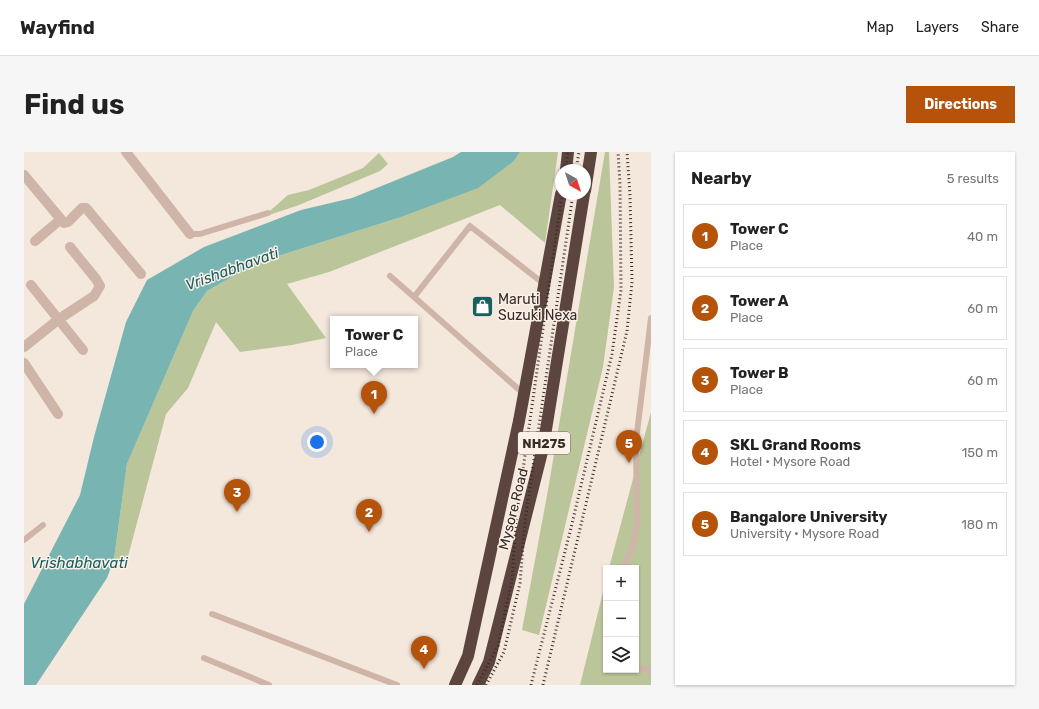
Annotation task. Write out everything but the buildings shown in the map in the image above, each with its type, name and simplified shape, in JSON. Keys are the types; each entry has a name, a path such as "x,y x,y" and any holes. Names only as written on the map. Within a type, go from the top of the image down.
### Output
{"highway":[{"path":"567,164 568,152"},
{"path":"589,164 591,152"},
{"name":"Mysore Road","path":"455,685 468,656 524,394 560,200"},
{"name":"Mysore Road","path":"478,685 489,662 543,448 583,200"}],"street":[{"path":"126,152 190,234"},
{"path":"24,175 60,220 68,222 82,208 86,208 141,274"},
{"path":"35,241 60,220"},
{"path":"24,347 59,319 94,296 100,286 96,278 70,247"},
{"path":"31,285 83,350"},
{"path":"24,363 58,414"}],"lane":[{"path":"190,234 200,234 268,213"},
{"path":"414,297 470,226 544,284"},
{"path":"390,276 524,394"},
{"path":"624,565 632,548 637,525 636,441 651,318"},
{"path":"24,540 43,525"},
{"path":"212,614 397,685"},
{"path":"204,658 269,685"},
{"path":"639,668 651,671"}],"green space":[{"path":"520,152 558,152 556,164 555,164 545,243 500,205 329,272 287,284 326,338 292,345 240,352 216,322 188,388 166,414 126,564 114,559 127,464 193,311 207,291 256,263 398,218 514,161"},
{"path":"605,152 609,152 614,287 603,367 539,635 522,630 548,490"},
{"path":"379,153 388,164 380,171 299,205 263,217 288,195 309,190 363,168"},
{"path":"651,412 651,685 580,685 603,592 603,673 639,673 639,565 610,565"}],"water":[{"name":"Vrishabhavati","path":"461,152 520,152 514,161 478,188 398,218 256,263 207,291 193,311 127,464 114,559 107,578 36,685 24,685 24,604 80,495 94,437 126,322 147,280 204,247 301,210 352,198 453,157"}],"railway":[{"path":"566,164 568,152"},
{"path":"577,164 579,152"},
{"path":"531,685 571,528 612,354 621,290 620,184 618,152"},
{"path":"543,685 627,331 632,282 630,195 627,152"},
{"path":"477,685 498,646 512,580 516,519 561,200"},
{"path":"486,685 504,652 520,583 525,521 572,200"}],"place":[{"name":"Maruti Suzuki Nexa","path":"482,307"},
{"name":"Tower C","path":"374,414"},
{"name":"Bangalore University","path":"629,463"},
{"name":"Tower B","path":"237,512"},
{"name":"Tower A","path":"369,532"},
{"name":"SKL Grand Rooms","path":"424,669"}]}
